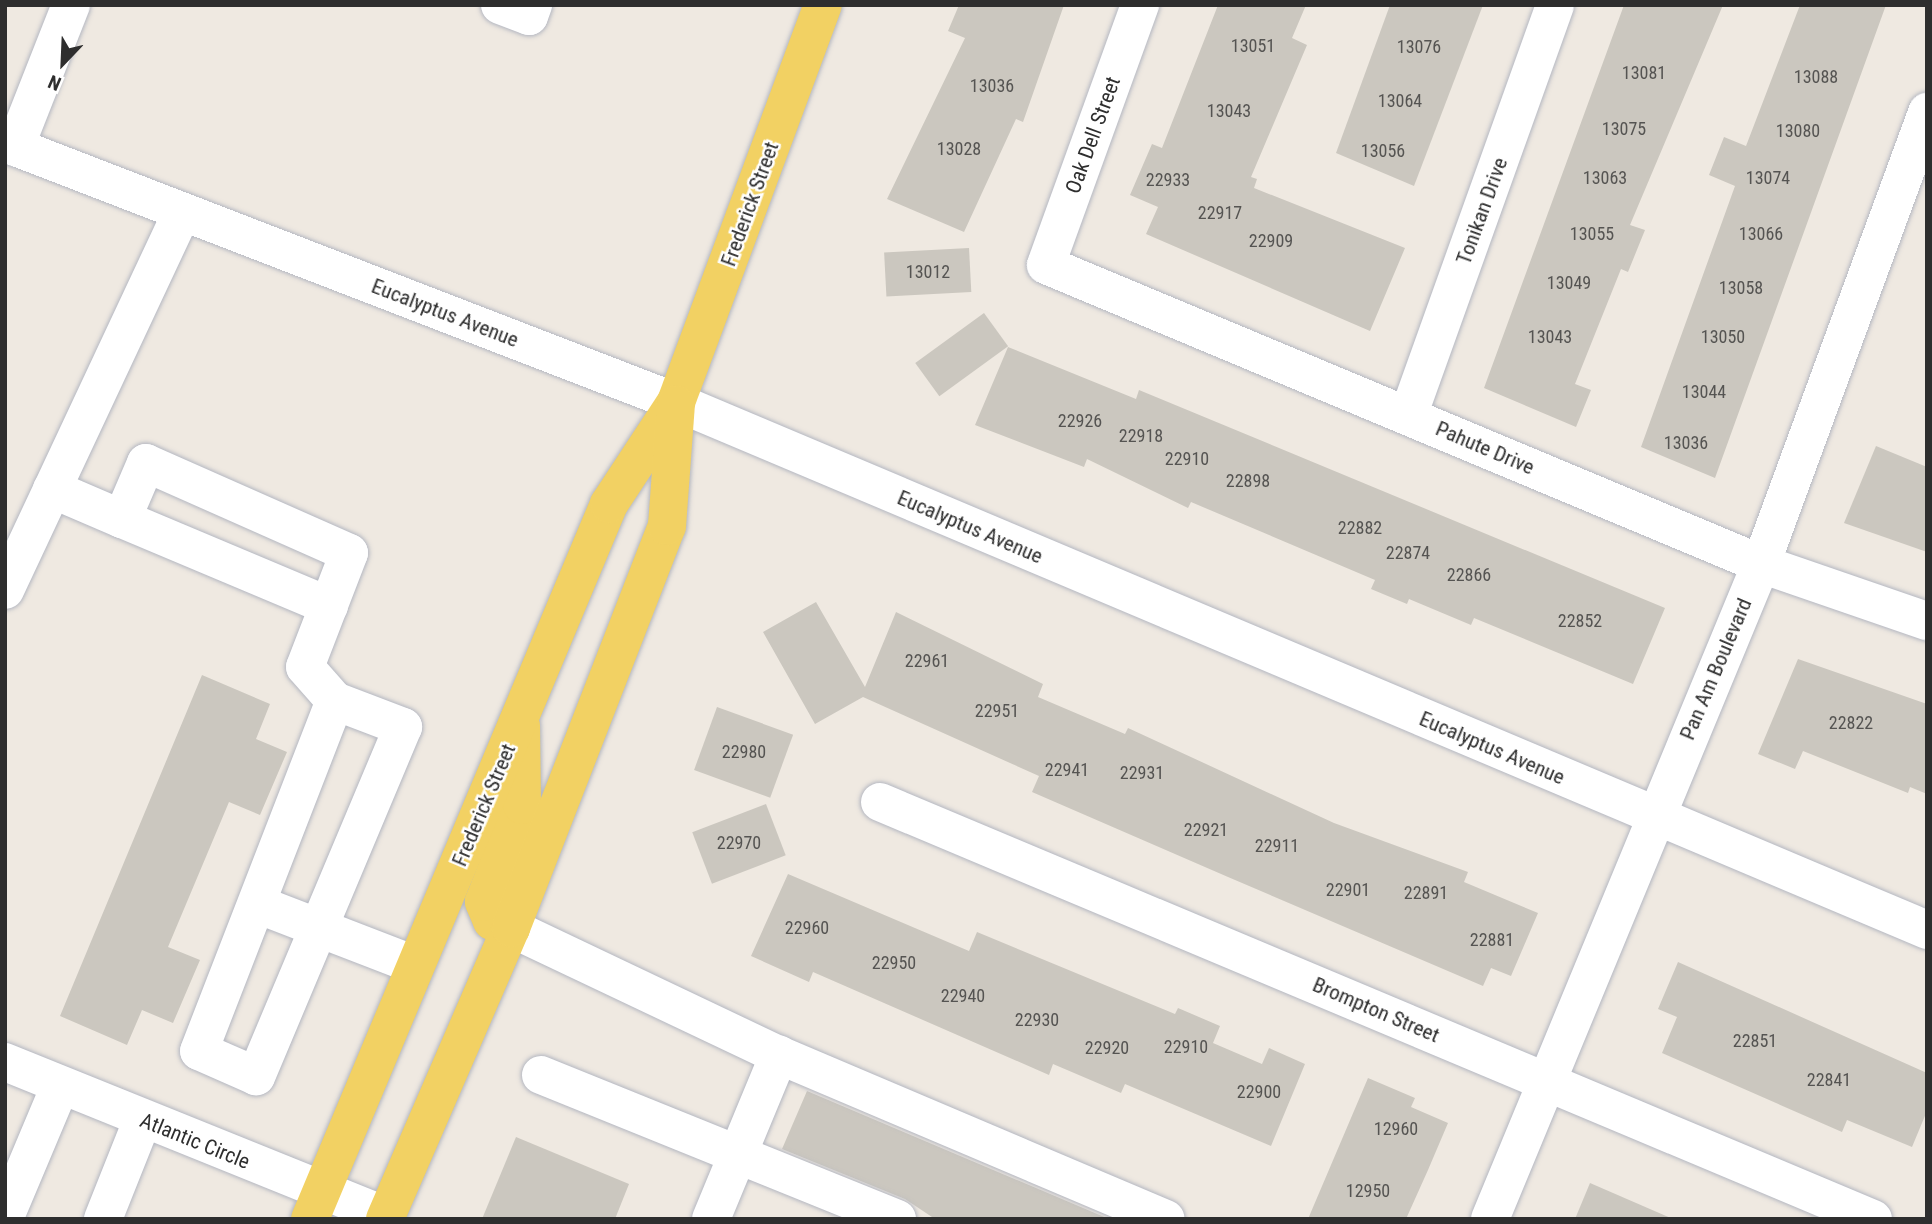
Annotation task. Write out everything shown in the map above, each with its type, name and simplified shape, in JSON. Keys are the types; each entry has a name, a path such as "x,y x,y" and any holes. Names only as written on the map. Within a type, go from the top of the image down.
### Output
{"main road":[{"name":"Frederick Street","path":"316,1205 609,504 676,402 823,5"},
{"name":"Frederick Street","path":"385,1217 511,928 667,526 676,402"},
{"path":"511,928 492,920 484,902 522,805 520,717"}],"street":[{"path":"10,145 71,5"},
{"path":"500,5 529,16 533,5"},
{"name":"Oak Dell Street","path":"1046,265 1140,5"},
{"name":"Tonikan Drive","path":"1408,416 1555,5"},
{"name":"Pan Am Boulevard","path":"1490,1219 1544,1080 1761,564 1927,112"},
{"name":"Eucalyptus Avenue","path":"10,145 676,402 1927,930"},
{"path":"5,590 182,212"},
{"name":"Pahute Drive","path":"1046,265 1761,564 1927,621"},
{"path":"122,519 146,463 349,552 305,667 335,701 403,727 321,929 256,1076 199,1051 335,701"},
{"path":"52,489 328,606"},
{"name":"Brompton Street","path":"880,803 1873,1219"},
{"path":"257,904 415,965"},
{"path":"511,928 779,1055 1166,1219"},
{"path":"711,1219 779,1055"},
{"name":"Atlantic Circle","path":"5,1062 142,1121 316,1205 385,1217"},
{"path":"541,1074 897,1219"},
{"path":"5,1217 60,1086"},
{"path":"103,1219 142,1121"}],"building":[{"path":"959,5 1064,5 1023,122 1016,119 964,232 887,199 965,38 948,31"},
{"path":"1218,5 1306,5 1292,38 1307,45 1251,177 1257,179 1254,188 1405,248 1370,331 1146,234 1158,207 1130,195 1152,144 1162,148"},
{"path":"1390,5 1483,5 1414,186 1336,153"},
{"path":"1624,5 1723,5 1630,225 1645,230 1628,272 1621,269 1575,384 1591,390 1576,427 1484,388"},
{"path":"1800,5 1886,5 1715,478 1641,447 1735,186 1709,175 1724,137 1746,146"},
{"path":"969,248 971,292 886,296 884,252"},
{"path":"984,313 1008,346 939,396 915,363"},
{"path":"1008,347 1136,399 1139,390 1665,608 1633,684 1474,618 1471,625 1409,599 1407,604 1371,589 1375,580 1191,502 1188,508 1087,459 1084,467 975,425"},
{"path":"1876,446 1927,467 1927,552 1844,523"},
{"path":"816,602 865,687 896,612 1043,684 1038,697 1125,734 1128,728 1334,823 1468,872 1464,882 1538,913 1511,976 1491,968 1483,986 1228,877 1032,792 1039,776 863,697 815,724 763,632"},
{"path":"1798,659 1927,704 1927,794 1910,787 1908,793 1803,751 1795,769 1758,754"},
{"path":"202,675 270,704 256,739 287,752 260,815 229,802 168,947 200,960 173,1023 142,1010 127,1045 60,1016"},
{"path":"717,707 793,735 770,798 694,770"},
{"path":"766,804 786,855 712,884 692,832"},
{"path":"788,874 969,951 977,932 1175,1014 1178,1008 1220,1026 1213,1043 1262,1064 1269,1048 1305,1064 1271,1146 1125,1084 1121,1093 1053,1064 1049,1075 813,972 809,982 751,956"},
{"path":"1678,962 1927,1073 1927,1111 1912,1147 1847,1120 1842,1132 1662,1053 1677,1017 1658,1009"},
{"path":"1368,1078 1415,1098 1411,1107 1448,1123 1406,1219 1308,1219"},
{"path":"807,1091 1109,1219 935,1219 905,1199 782,1149"},
{"path":"516,1137 629,1184 615,1219 482,1219"},
{"path":"1590,1183 1673,1219 1575,1219"}]}
